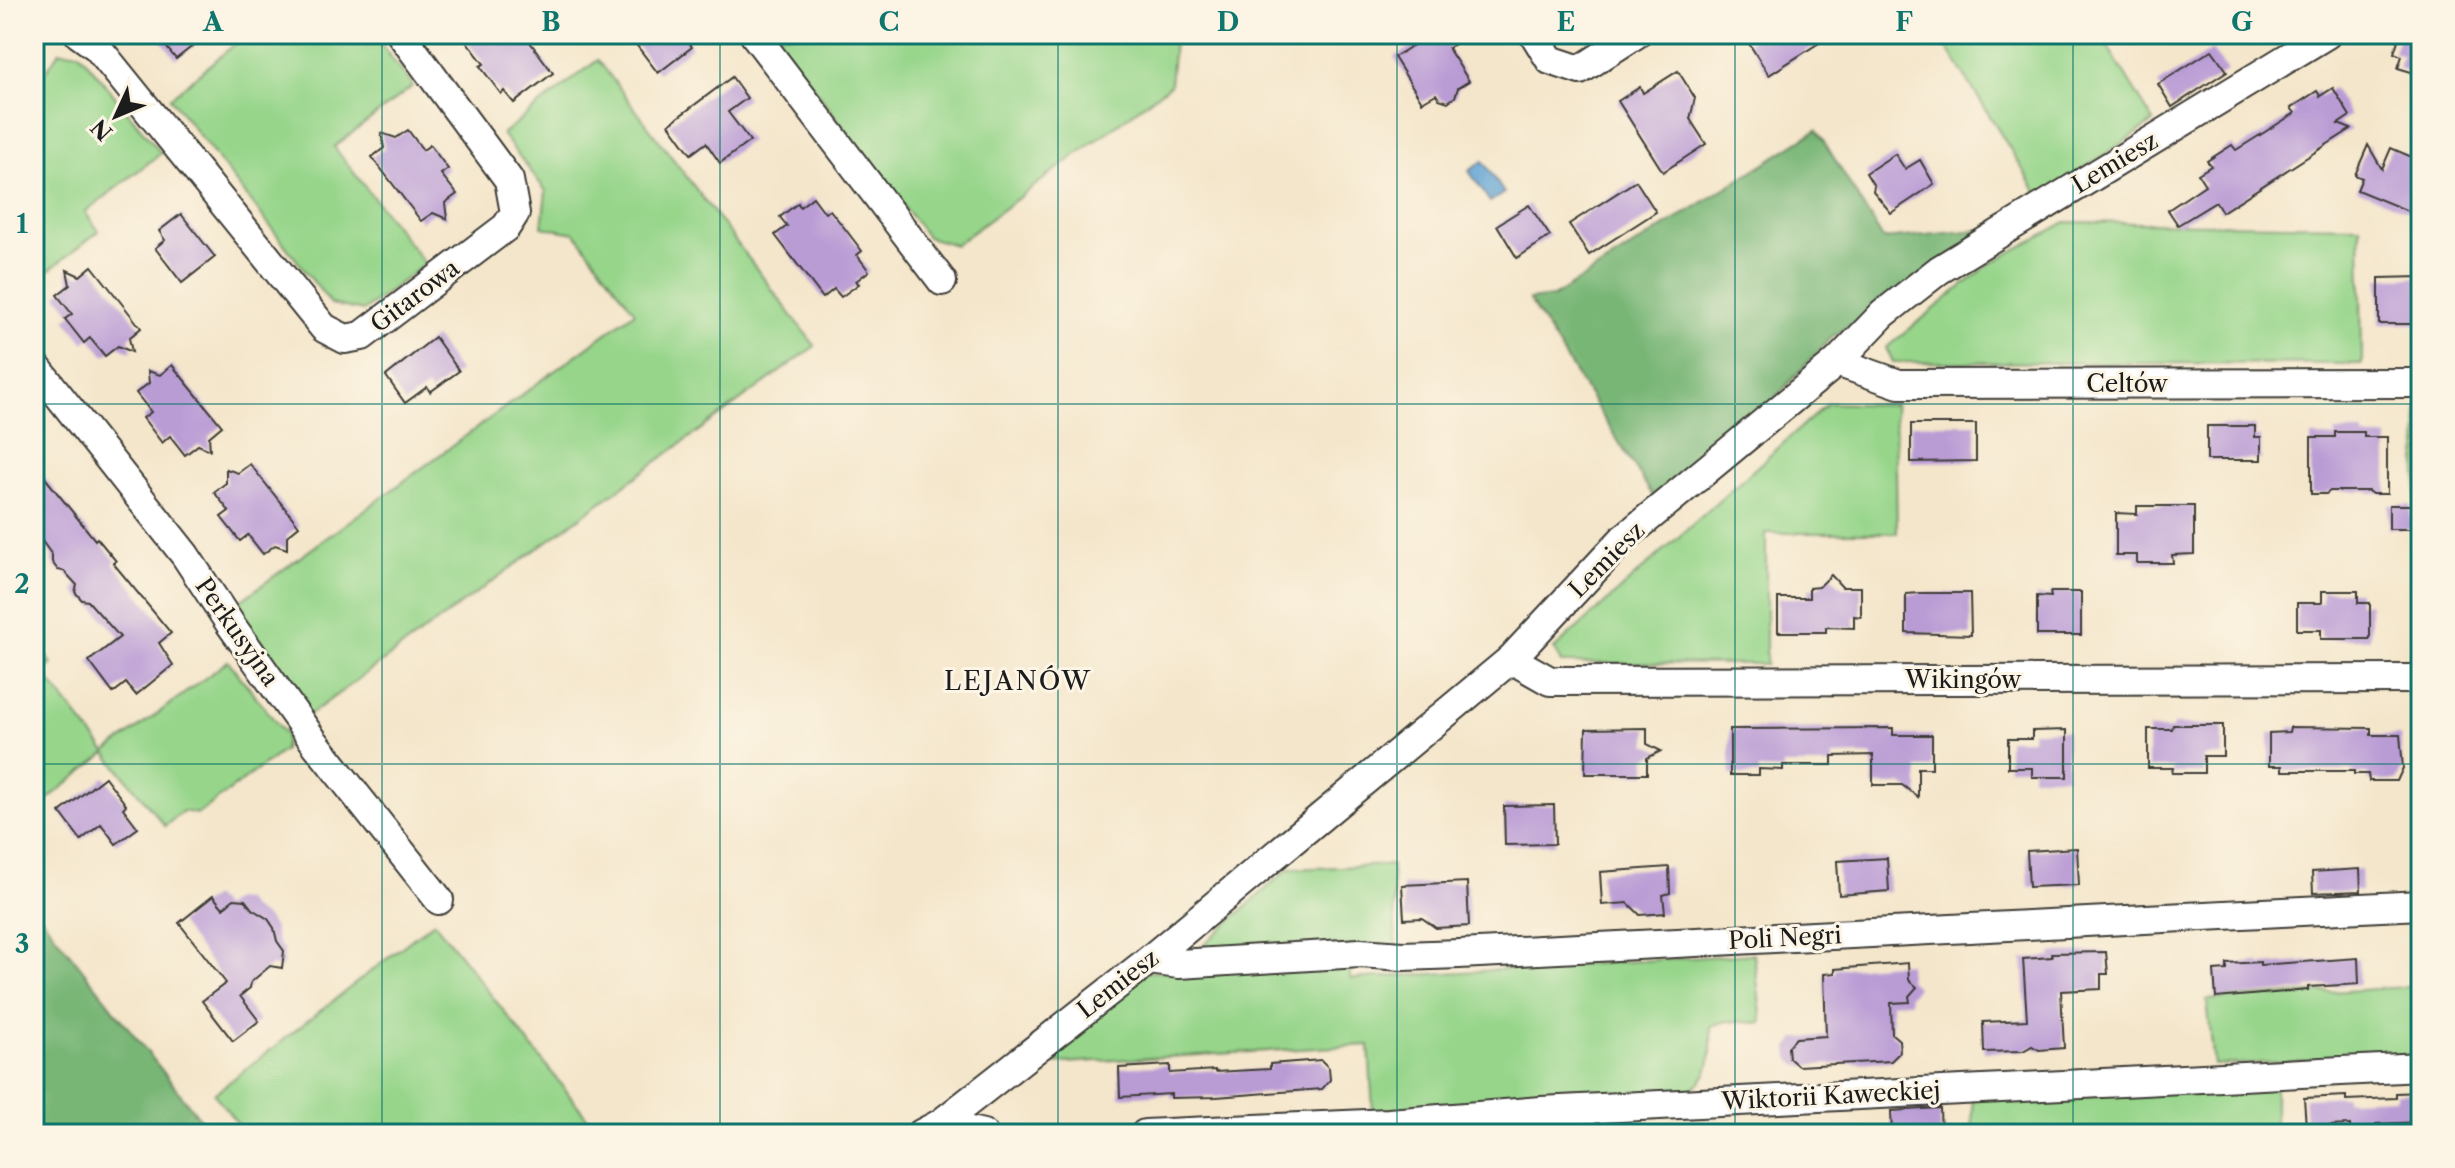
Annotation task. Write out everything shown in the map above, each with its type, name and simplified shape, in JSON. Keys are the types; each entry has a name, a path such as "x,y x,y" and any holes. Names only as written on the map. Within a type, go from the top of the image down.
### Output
{"street":[{"name":"Gitarowa","path":"79,34 97,47 324,328 345,339 362,336 506,227 515,213 509,180 401,34"},
{"path":"754,34 942,281"},
{"path":"1534,34 1550,60 1580,70 1636,34"},
{"name":"Lemiesz","path":"931,1129 1149,960 1511,659 1624,538 1837,362 1883,314 1939,270 2327,34"},
{"name":"Celtów","path":"1837,362 1899,384 2421,383"},
{"name":"Perkusyjna","path":"34,364 185,555 315,743 439,900"},
{"name":"Wikingów","path":"1511,659 1550,681 2421,679"},
{"name":"Poli Negri","path":"1149,960 1179,964 1360,953 1403,956 1459,954 2421,905"},
{"name":"Wiktorii Kaweckiej","path":"1145,1134 2421,1067"},
{"path":"931,1129 983,1134"}],"green space":[{"path":"247,34 373,34 413,86 334,147 425,264 363,311 331,304 170,98"},
{"path":"773,34 1169,34 1174,42 1170,85 955,245 927,237"},
{"path":"1967,34 2100,34 2154,122 2040,197 1947,47"},
{"path":"59,52 79,52 161,153 85,212 99,231 34,282 34,89"},
{"path":"598,60 815,346 309,715 228,610 635,312 575,233 542,227 546,191 502,134"},
{"path":"1817,130 1883,239 1989,229 1831,338 1776,397 1658,504 1529,300 1553,297"},
{"path":"2066,222 2360,226 2362,364 1893,362 1886,348 1991,263"},
{"path":"1828,403 1895,405 1897,533 1766,533 1766,664 1561,663 1554,649"},
{"path":"2418,405 2421,405 2421,533 2416,533"},
{"path":"34,641 52,664 42,672 106,752 228,661 286,735 284,750 198,814 183,811 165,826 106,753 34,810"},
{"path":"1392,865 1396,947 1199,949 1288,869"},
{"path":"34,908 212,1134 34,1134"},
{"path":"434,922 600,1134 246,1134 214,1094"},
{"path":"1754,954 1762,1023 1726,1021 1711,1026 1709,1066 1701,1081 1684,1093 1373,1113 1369,1045 1029,1065 1147,972 1342,962 1350,969 1350,979"},
{"path":"2421,986 2421,1056 2214,1065 2207,1000"},
{"path":"2275,1084 2275,1134 1973,1134 1972,1095"}],"water":[{"path":"1483,161 1504,193 1490,202 1469,171"}],"building":[{"path":"156,34 208,34 176,59"},
{"path":"461,34 524,34 553,73 514,103 504,91 501,94 480,66 484,64"},
{"path":"628,34 682,34 692,47 658,73"},
{"path":"1432,34 1470,34 1448,48 1469,81 1458,88 1455,97 1448,102 1439,99 1436,94 1422,102 1394,57"},
{"path":"1760,34 1833,34 1769,75 1748,42"},
{"path":"2400,34 2421,34 2421,75 2398,68 2402,56 2394,53"},
{"path":"2212,50 2227,71 2172,107 2158,84"},
{"path":"1678,71 1695,98 1690,119 1706,144 1663,172 1618,101 1640,87 1643,93"},
{"path":"732,77 747,98 728,112 750,141 720,163 706,143 691,154 669,124"},
{"path":"2333,88 2350,116 2338,124 2351,129 2222,212 2216,202 2178,225 2168,210 2205,185 2198,174 2211,166 2207,161 2232,145 2236,150 2295,113 2291,108 2317,91 2320,96"},
{"path":"408,130 423,150 430,145 448,169 441,174 457,194 445,203 447,219 433,213 421,221 372,157 384,148 381,133 396,138"},
{"path":"2368,145 2382,169 2391,148 2421,161 2421,193 2413,213 2357,190 2362,178 2355,175"},
{"path":"1895,154 1905,169 1920,160 1934,184 1891,213 1873,191 1874,186 1866,173"},
{"path":"1636,181 1656,212 1589,255 1569,224"},
{"path":"813,197 825,213 830,210 862,251 857,255 869,271 856,281 859,284 841,297 834,289 823,298 775,235 787,226 780,217 798,203 800,207"},
{"path":"1529,205 1550,236 1517,258 1497,225"},
{"path":"181,214 215,257 182,283 155,248 165,240 159,231"},
{"path":"92,266 141,328 129,338 132,352 118,346 105,356 90,338 84,343 65,319 72,314 57,295 70,285 67,270 80,276"},
{"path":"2421,277 2421,324 2379,324 2379,278"},
{"path":"435,337 459,371 430,392 427,387 405,403 386,376"},
{"path":"172,365 222,426 209,437 210,450 198,445 185,455 170,436 162,443 143,418 151,412 136,393 149,383 148,371 160,375"},
{"path":"1911,424 1976,424 1976,461 1911,462"},
{"path":"2207,426 2255,426 2255,437 2261,437 2261,460 2207,460"},
{"path":"2335,432 2364,432 2364,437 2387,437 2387,494 2330,491 2311,494 2311,437 2335,437"},
{"path":"34,464 95,540 97,538 116,561 113,563 171,633 159,643 173,665 136,695 126,683 113,693 89,661 120,637 88,601 82,600 75,592 77,585 64,571 58,570 52,562 52,555 34,530"},
{"path":"250,464 299,526 287,536 287,549 275,545 263,554 248,535 240,541 221,517 229,511 214,492 226,483 226,469 238,473"},
{"path":"2389,505 2411,505 2411,529 2389,529"},
{"path":"2137,506 2194,506 2194,554 2172,555 2173,563 2137,563 2137,555 2116,555 2116,513 2137,514"},
{"path":"1831,575 1842,587 1861,587 1861,617 1854,616 1854,628 1826,627 1826,632 1778,632 1778,598 1809,598 1809,588 1819,587"},
{"path":"2322,591 2358,591 2358,603 2370,603 2370,639 2321,639 2321,630 2297,630 2297,603 2322,603"},
{"path":"2050,592 2081,592 2081,635 2037,635 2037,596 2051,597"},
{"path":"1970,593 1971,635 1906,633 1906,594"},
{"path":"2173,725 2223,725 2223,756 2204,756 2204,773 2172,773 2173,768 2148,768 2148,729 2172,729"},
{"path":"2290,727 2371,728 2371,735 2400,735 2403,768 2397,781 2369,781 2368,774 2354,774 2354,771 2282,771 2282,766 2269,766 2269,733 2289,732"},
{"path":"1647,728 1647,744 1661,751 1647,758 1647,774 1585,774 1586,729"},
{"path":"1893,728 1893,735 1932,735 1932,768 1918,768 1918,797 1902,785 1873,785 1873,755 1832,756 1832,765 1783,765 1783,770 1759,769 1759,775 1730,775 1730,729"},
{"path":"2067,730 2067,777 2032,777 2032,768 2008,768 2008,739 2032,739 2032,731"},
{"path":"105,777 126,805 123,808 138,828 116,844 101,824 81,840 60,812"},
{"path":"1554,805 1555,844 1505,845 1504,806"},
{"path":"2077,848 2079,885 2029,887 2027,851"},
{"path":"1887,858 1889,891 1839,895 1837,861"},
{"path":"1669,867 1670,893 1663,895 1665,913 1640,915 1628,903 1602,905 1600,872"},
{"path":"2360,869 2361,891 2313,893 2312,872"},
{"path":"1467,882 1469,926 1436,928 1422,918 1404,919 1402,885"},
{"path":"213,896 223,908 234,899 245,900 252,909 268,919 284,951 282,968 270,966 240,996 259,1021 233,1041 202,1001 226,983 179,923"},
{"path":"2106,952 2108,974 2101,974 2101,989 2061,991 2064,1048 2039,1050 2032,1046 2023,1051 1984,1052 1983,1022 2027,1020 2023,959 2052,957 2051,953"},
{"path":"2358,958 2359,984 2216,998 2214,971 2227,970 2227,964 2260,962 2260,965"},
{"path":"1908,963 1909,980 1917,987 1909,996 1910,1002 1891,1003 1892,1034 1899,1040 1900,1052 1891,1061 1798,1066 1789,1058 1788,1047 1796,1038 1826,1036 1824,974 1835,973 1835,969"},
{"path":"1321,1060 1329,1068 1330,1080 1322,1089 1216,1097 1171,1098 1171,1094 1120,1097 1119,1068 1170,1065 1170,1073 1215,1072 1270,1069 1270,1064"},
{"path":"2421,1092 2421,1122 2376,1124 2376,1134 2351,1134 2350,1125 2306,1127 2304,1098 2396,1098 2396,1093"},
{"path":"1940,1108 1941,1134 1892,1134 1891,1111"}],"district":[{"name":"LEJANÓW","path":"1018,681"}]}
